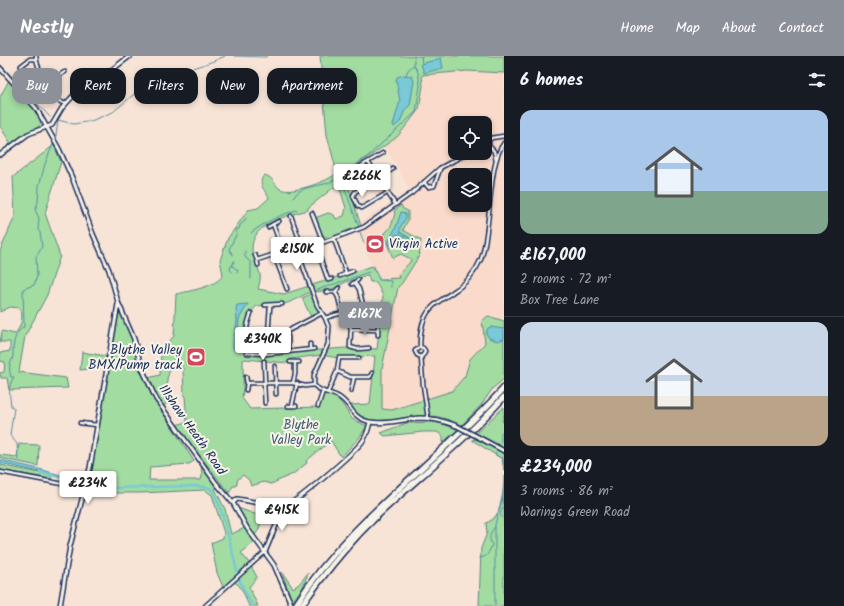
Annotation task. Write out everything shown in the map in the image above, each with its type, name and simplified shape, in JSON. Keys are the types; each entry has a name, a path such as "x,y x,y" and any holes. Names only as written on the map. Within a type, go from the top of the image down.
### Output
{"highway":[{"path":"299,605 325,565 364,522 460,434 504,388"},
{"path":"299,605 345,550 377,516 465,437 504,397"}],"street":[{"path":"113,68 130,56"},
{"path":"21,66 30,59 36,58 38,68"},
{"name":"Illshaw Heath Road","path":"0,68 36,108 48,126 73,180 92,234 110,270 119,311 134,339 141,366 156,399 207,471 229,497 248,528 274,565 292,606"},
{"path":"0,154 28,134 53,123 70,99"},
{"path":"492,138 494,136 504,136"},
{"path":"421,356 417,355 415,352 420,347 422,326 427,313 439,300 461,286 473,272 481,258 486,238 496,163 502,141 498,137"},
{"path":"496,163 493,150 501,147 504,143"},
{"path":"349,173 383,153"},
{"path":"303,250 362,229 412,193 440,168 455,160"},
{"path":"368,162 387,193 396,204"},
{"path":"424,182 428,187 434,186 440,168"},
{"path":"387,193 362,208 356,204 353,196 354,192 393,169"},
{"path":"312,213 323,242"},
{"path":"291,216 300,246 303,250"},
{"path":"268,227 279,221"},
{"path":"273,224 283,252"},
{"path":"334,239 346,273"},
{"path":"257,260 300,246"},
{"path":"316,246 329,280"},
{"path":"303,250 300,258 317,305 329,328 329,339 314,375 314,384 317,389 328,392 343,400 357,417 370,422 387,424 414,419 428,418 441,420 457,426 504,451"},
{"path":"274,254 287,289"},
{"path":"255,255 258,265"},
{"path":"340,276 353,271"},
{"path":"358,280 353,283 359,289 364,309"},
{"path":"326,292 335,292 340,288"},
{"path":"335,292 338,297 342,313"},
{"path":"265,305 270,306 282,304"},
{"path":"268,335 270,306"},
{"path":"325,318 364,309 380,309 379,316"},
{"path":"60,606 70,546 87,480 119,311"},
{"path":"251,313 246,329 245,346 247,353 265,354 288,351 299,352 314,349"},
{"path":"246,336 280,335 293,326 322,313"},
{"path":"347,313 351,329 350,347 357,349 369,348"},
{"path":"351,329 378,328 378,335"},
{"path":"285,332 288,337 288,351"},
{"path":"310,344 310,349"},
{"path":"420,347 425,351 421,356 428,418"},
{"path":"328,392 337,371 339,358 359,358"},
{"path":"264,361 265,403"},
{"path":"290,362 299,362"},
{"path":"293,382 295,362"},
{"path":"275,366 276,394"},
{"path":"337,371 350,377 370,377 372,373"},
{"path":"246,377 246,390"},
{"path":"351,391 354,377"},
{"path":"247,383 293,382 304,386 314,384"},
{"path":"296,406 290,406 297,383"},
{"path":"318,406 323,391"},
{"path":"205,606 265,552 280,516 287,505 317,484 360,444 366,436 370,422"},
{"path":"80,423 97,425"},
{"path":"0,472 77,487 85,487"},
{"path":"77,487 83,493"},
{"path":"229,497 263,503 287,505"},
{"path":"233,503 237,499"}],"shaded area":[{"path":"467,71 504,73 504,321 500,320 485,343 470,359 465,376 452,391 392,410 382,409 382,369 398,287 377,274 368,258 360,231 363,230 360,222 409,190 397,166 384,146 397,137 423,86 422,75"}],"green space":[{"name":"Blythe Valley Park","path":"320,56 504,56 504,73 467,71 422,75 423,86 419,109 410,121 397,137 343,175 348,185 361,226 329,238 323,236 315,218 328,213 334,215 336,219 344,216 346,208 340,189 337,187 333,188 308,208 308,210 281,218 264,227 253,240 252,250 260,274 258,289 284,294 372,266 382,279 399,278 398,275 411,259 401,254 393,258 383,234 391,225 395,213 394,211 401,205 403,209 408,211 408,220 403,230 421,240 419,256 398,287 382,369 382,409 392,410 452,391 465,376 470,359 485,343 482,321 488,316 504,321 504,379 493,388 482,404 462,425 433,416 419,416 387,421 376,421 366,419 358,414 351,405 370,404 375,356 338,358 321,355 290,359 290,362 287,363 245,359 243,360 242,398 250,409 319,407 323,393 336,397 352,419 367,426 359,438 341,457 331,441 306,461 307,463 293,474 271,484 264,482 251,486 249,480 243,475 238,479 236,486 233,486 229,493 176,425 187,422 183,368 171,366 167,379 170,402 163,406 159,402 148,378 160,375 161,355 166,354 168,344 174,336 176,294 195,290 215,283 223,275 220,260 228,238 248,210 258,208 269,198 261,184 264,175 268,176 280,189 295,190 311,186 337,173 327,135 324,104 357,104 357,68 321,68","holes":["368,275 370,282 376,282 383,296 377,349 346,348 251,355 244,354 243,342 245,328 249,316 257,306 288,303 308,293 330,290 346,282"]},
{"path":"9,80 12,83 12,104 30,104 38,116 40,125 11,144 0,126 0,97"},
{"path":"54,145 61,162 45,213 60,256 47,295 25,336 19,372 66,378 68,388 9,390 7,378 1,378 0,373 4,372 5,362 0,361 0,353 10,351 10,342 0,342 2,331 15,334 22,318 20,308 10,307 0,312 0,251 15,216 13,177"},
{"path":"311,294 319,312 311,317 302,298"},
{"path":"121,313 130,332 141,372 152,396 194,461 189,464 150,467 149,480 201,480 201,464 218,487 215,489 225,509 231,534 245,528 255,542 241,553 250,564 223,587 217,573 211,543 223,538 224,533 212,495 205,490 103,493 104,485 88,482 92,467 118,314"},
{"path":"82,352 106,356 104,368 96,365 90,369 80,370"},
{"path":"504,407 504,448 476,433"},
{"path":"433,422 448,425 458,430 443,442 443,436 437,432 385,436 381,433 406,423"},
{"path":"477,439 504,453 504,470 502,459 472,440"},
{"path":"19,444 39,445 38,466 0,458 0,455 17,457"},
{"path":"0,465 50,475 52,479 0,470"},
{"path":"504,476 504,606 479,606 481,548 487,533 486,523 492,520 499,510"},
{"path":"238,508 263,517 258,531 254,536"},
{"path":"251,566 257,577 249,587 258,606 249,606 239,585 233,582"},
{"path":"282,572 293,588 299,584 308,573 303,587 292,602"}],"water":[{"path":"441,58 443,68 424,73 421,64"},
{"path":"404,75 412,76 414,81 410,105 405,110 400,122 394,127 393,125 400,101 396,80 397,77"},
{"path":"401,212 406,214 406,216 400,232 410,238 408,245 408,237 396,234 390,240 390,248 388,242 396,227"},
{"path":"248,304 239,319 237,348 234,350 233,344 237,321 237,305"},
{"path":"488,328 504,329 504,339 497,341 489,338 486,333"},
{"path":"0,460 89,483 112,487 112,490 0,463"}],"waterway":[{"path":"56,136 58,120 74,124 91,121 113,112 139,90 153,73 190,69 225,56"},
{"path":"234,56 267,56"},
{"path":"421,56 422,64"},
{"path":"406,75 408,70 414,65 414,60"},
{"path":"0,64 50,117"},
{"path":"342,174 368,156 416,112 420,85 418,72 414,65"},
{"path":"18,460 17,444 10,435 14,408 11,406 10,395 10,384 14,377 11,377 10,366 16,335 24,327 23,289 34,285 37,276 36,257 42,247 40,232 38,230 39,218 35,210 38,202 39,186 45,164 53,144"},
{"path":"294,197 304,189 328,183 339,176"},
{"path":"340,176 359,227"},
{"path":"251,233 272,219 297,210"},
{"path":"233,255 229,249 237,233 235,230 239,229 240,225 246,218"},
{"path":"360,232 364,243"},
{"path":"245,251 245,257 251,263 251,279"},
{"path":"234,261 232,266 238,270 237,273"},
{"path":"231,266 230,270 232,272"},
{"path":"374,266 379,280 391,281 391,287"},
{"path":"317,290 369,272"},
{"path":"504,415 502,421 504,423"},
{"path":"501,442 501,433 504,429"},
{"path":"496,453 496,455 503,459 504,470"},
{"path":"40,472 70,480"},
{"path":"495,606 495,525 503,493 504,476"},
{"path":"110,488 196,486 210,488 219,504 223,516 240,582 253,606"},
{"path":"502,499 504,504"},
{"path":"502,518 500,515 504,507"},
{"path":"479,558 485,557 489,552 492,545 490,535 495,527"}],"place":[{"name":"Virgin Active","path":"375,244"},
{"name":"Blythe Valley BMX/Pump track","path":"196,357"}]}
